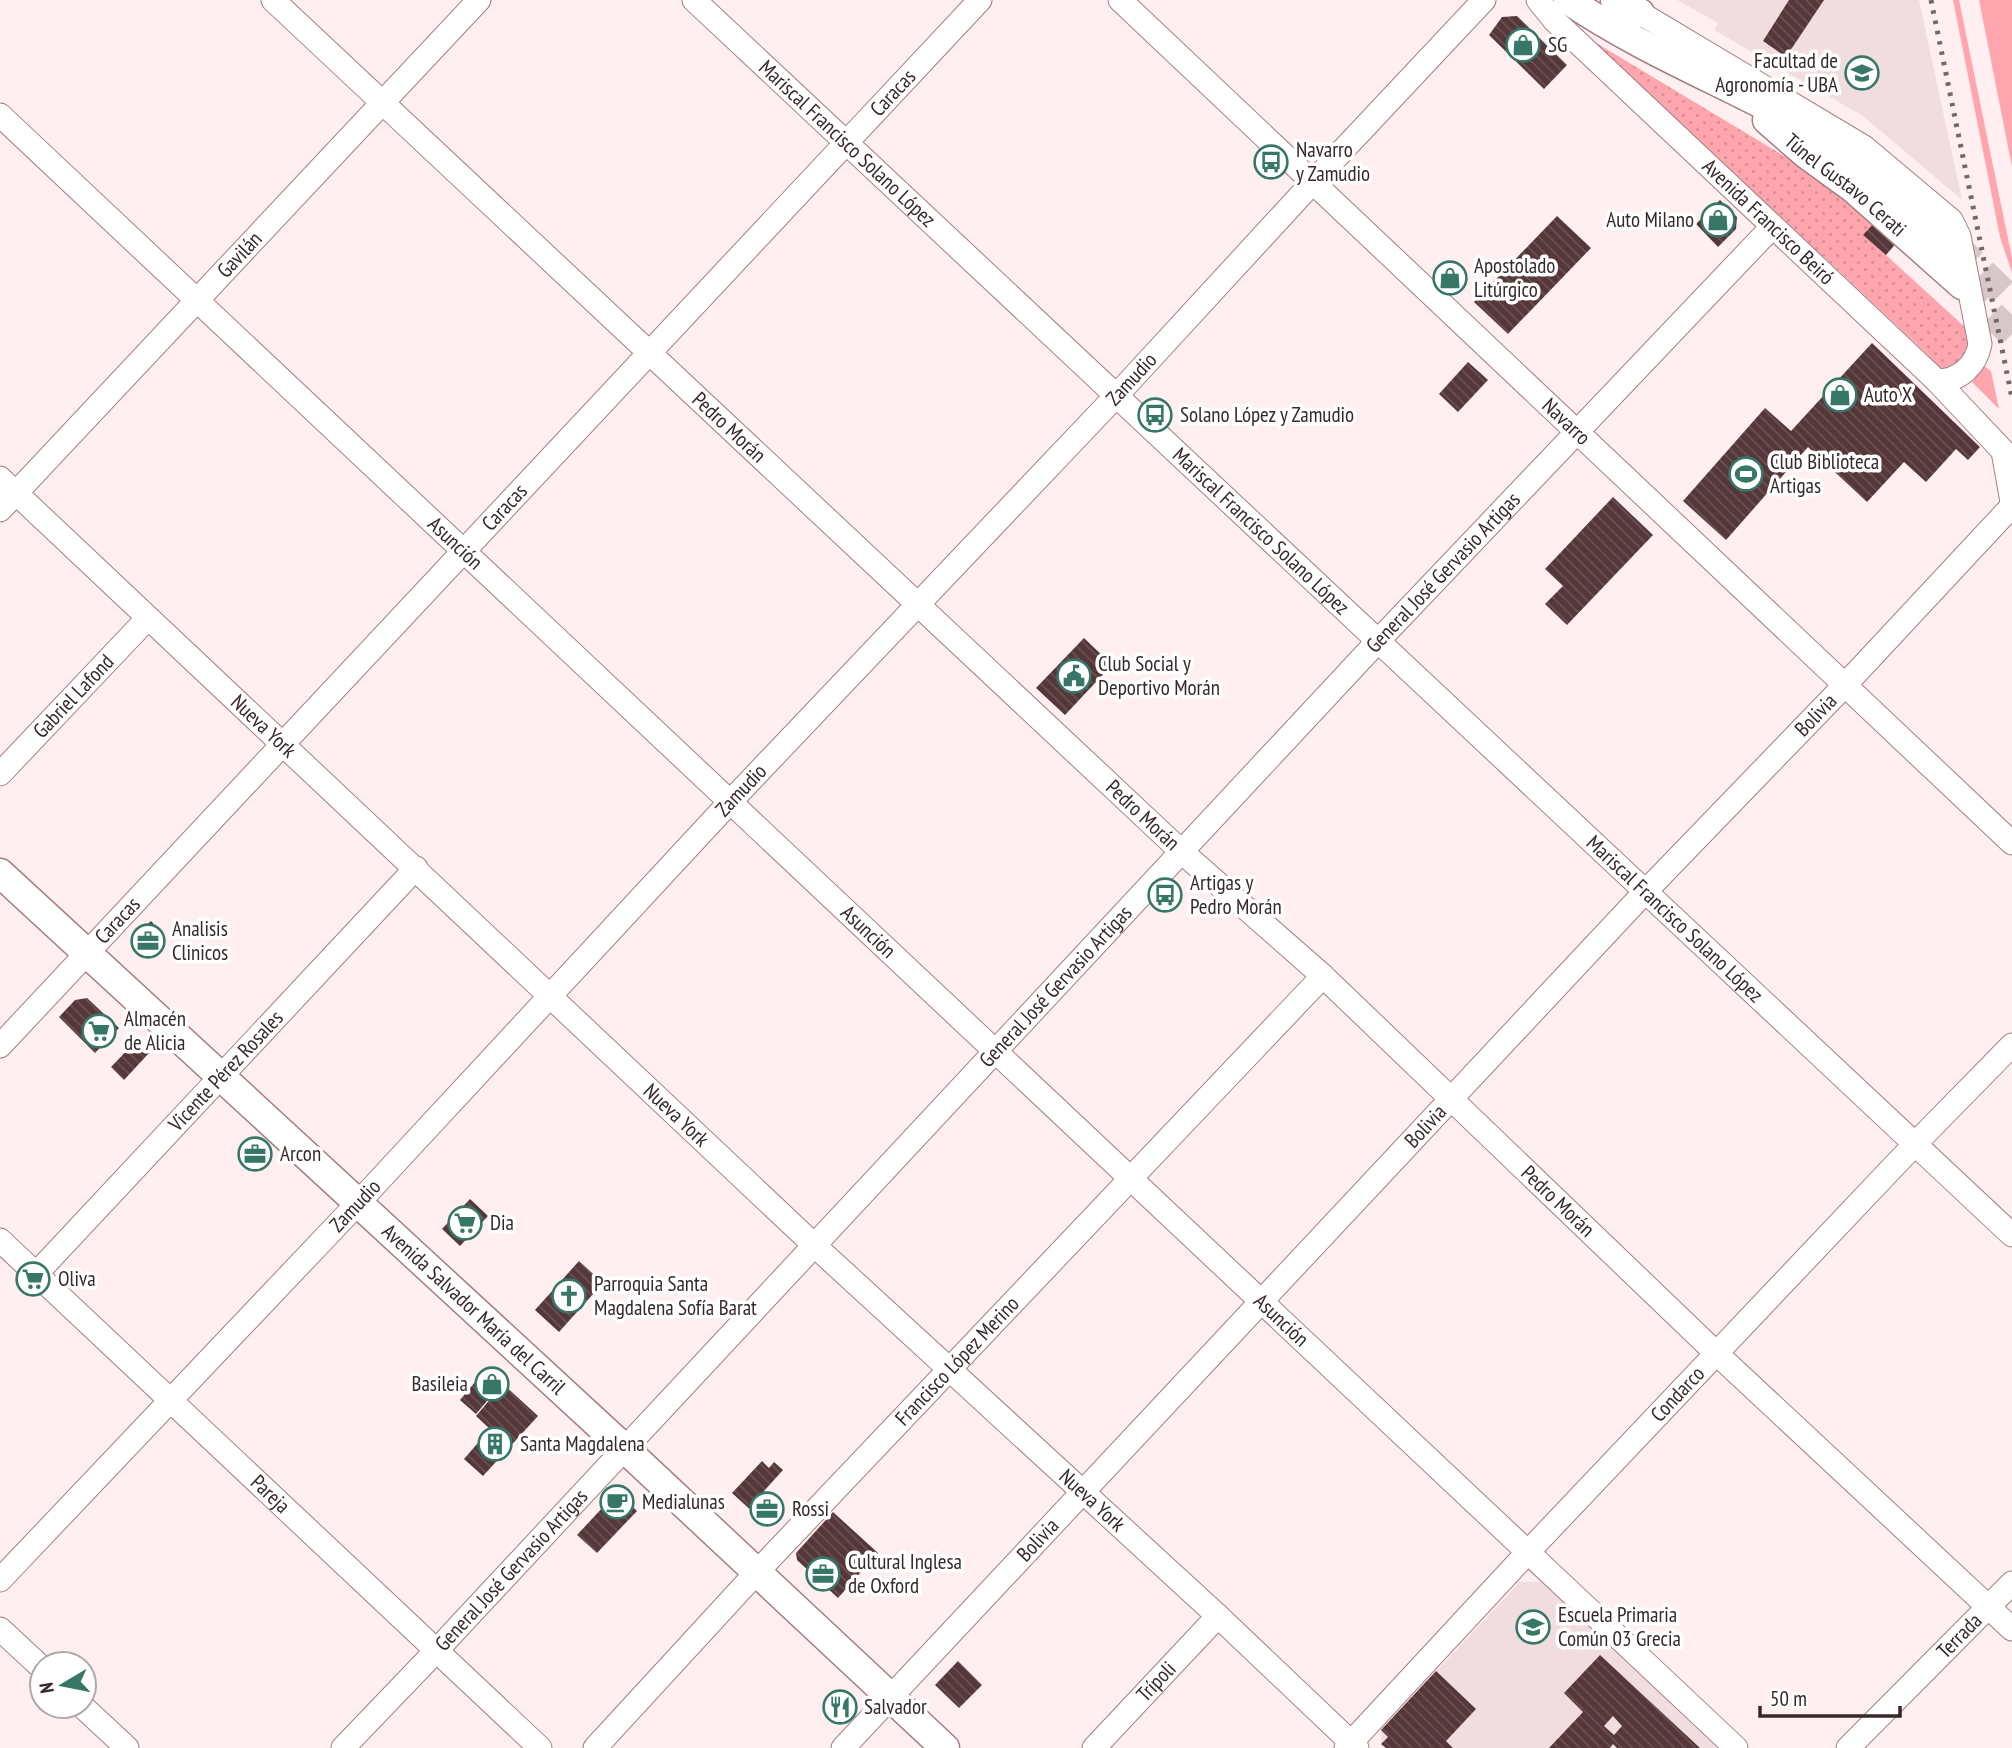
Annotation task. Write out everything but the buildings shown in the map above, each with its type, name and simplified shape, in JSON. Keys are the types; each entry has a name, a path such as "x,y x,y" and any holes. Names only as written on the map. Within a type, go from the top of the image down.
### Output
{"main road":[{"name":"Túnel Gustavo Cerati","path":"1568,0 1626,37 1810,130 1881,182 1954,243"},
{"path":"1615,0 1640,13"},
{"name":"Túnel Gustavo Cerati","path":"1727,86 1806,154 1854,189 1962,285"},
{"name":"Avenida Salvador María del Carril","path":"0,873 945,1748"}],"street":[{"name":"Pedro Morán","path":"273,0 1183,853 1323,976 1716,1353 2012,1629"},
{"name":"Gavilán","path":"0,510 8,485 197,300 479,0"},
{"name":"Mariscal Francisco Solano López","path":"694,0 2012,1235"},
{"name":"Caracas","path":"0,1046 844,142 980,0"},
{"name":"Navarro","path":"1120,0 2012,843"},
{"name":"Zamudio","path":"0,1580 359,1203 730,802 1116,396 1484,0"},
{"name":"Avenida Francisco Beiró","path":"1538,0 1555,21 1937,381 1999,445 2003,451 2012,504"},
{"path":"1640,13 1864,147 1951,220 1958,232 1980,344 1975,360 1960,376 1937,381"},
{"name":"Asunción","path":"0,115 1736,1748"},
{"name":"General José Gervasio Artigas","path":"343,1748 1183,853 1378,641 1772,227"},
{"name":"Nueva York","path":"8,485 814,1245 1218,1616 1351,1746"},
{"name":"Bolivia","path":"843,1748 1646,892 1845,685 2012,504"},
{"name":"Gabriel Lafond","path":"0,774 148,618"},
{"name":"Vicente Pérez Rosales","path":"36,1274 416,868"},
{"name":"Francisco López Merino","path":"596,1748 756,1573 1323,976"},
{"name":"Condarco","path":"1351,1746 1528,1552 2012,1045"},
{"name":"Pareja","path":"0,1240 540,1748"},
{"name":"Terrada","path":"1848,1748 2012,1583"},
{"name":"Trípoli","path":"1094,1748 1218,1616"},
{"path":"0,1629 28,1655"},
{"path":"97,1720 127,1748"}],"shaded area":[{"name":"Facultad de Agronomía - UBA","path":"1677,0 1919,0 1962,200 1863,116 1714,30 1718,23"},
{"path":"1953,0 1959,0 2012,258 2012,273 2000,237"},
{"path":"1979,0 2012,0 2012,167"},
{"path":"1583,35 1796,163 1876,221 1886,255 1967,329 1969,347 1961,365 1940,370 1925,361 1929,356 1823,256 1818,261 1736,184 1741,179"},
{"path":"1984,366 1991,371 1999,409 1972,382"},
{"name":"Escuela Primaria Común 03 Grecia","path":"1520,1582 1541,1582 1717,1748 1386,1748 1381,1744 1381,1730"}],"tunnel":[{"path":"1953,243 2012,301"},
{"path":"1962,285 2012,334"}],"railway":[{"path":"1931,0 2012,398"}],"place":[{"name":"SG","path":"1523,45"},
{"name":"Facultad de Agronomía - UBA","path":"1862,73"},
{"name":"Navarro y Zamudio","path":"1271,162"},
{"name":"Auto Milano","path":"1718,220"},
{"name":"Apostolado Litúrgico","path":"1450,278"},
{"name":"Auto X","path":"1840,395"},
{"name":"Solano López y Zamudio","path":"1155,415"},
{"name":"Club Biblioteca Artigas","path":"1746,474"},
{"name":"Club Social y Deportivo Morán","path":"1074,676"},
{"name":"Artigas y Pedro Morán","path":"1165,895"},
{"name":"Analisis Clinicos","path":"148,941"},
{"name":"Almacén de Alicia","path":"99,1031"},
{"name":"Arcon","path":"255,1154"},
{"name":"Dia","path":"465,1223"},
{"name":"Oliva","path":"33,1279"},
{"name":"Parroquia Santa Magdalena Sofía Barat","path":"569,1296"},
{"name":"Basileia","path":"492,1384"},
{"name":"Santa Magdalena","path":"495,1444"},
{"name":"Medialunas","path":"617,1502"},
{"name":"Rossi","path":"767,1509"},
{"name":"Cultural Inglesa de Oxford","path":"823,1574"},
{"name":"Escuela Primaria Común 03 Grecia","path":"1533,1627"},
{"name":"Salvador","path":"840,1707"}]}
